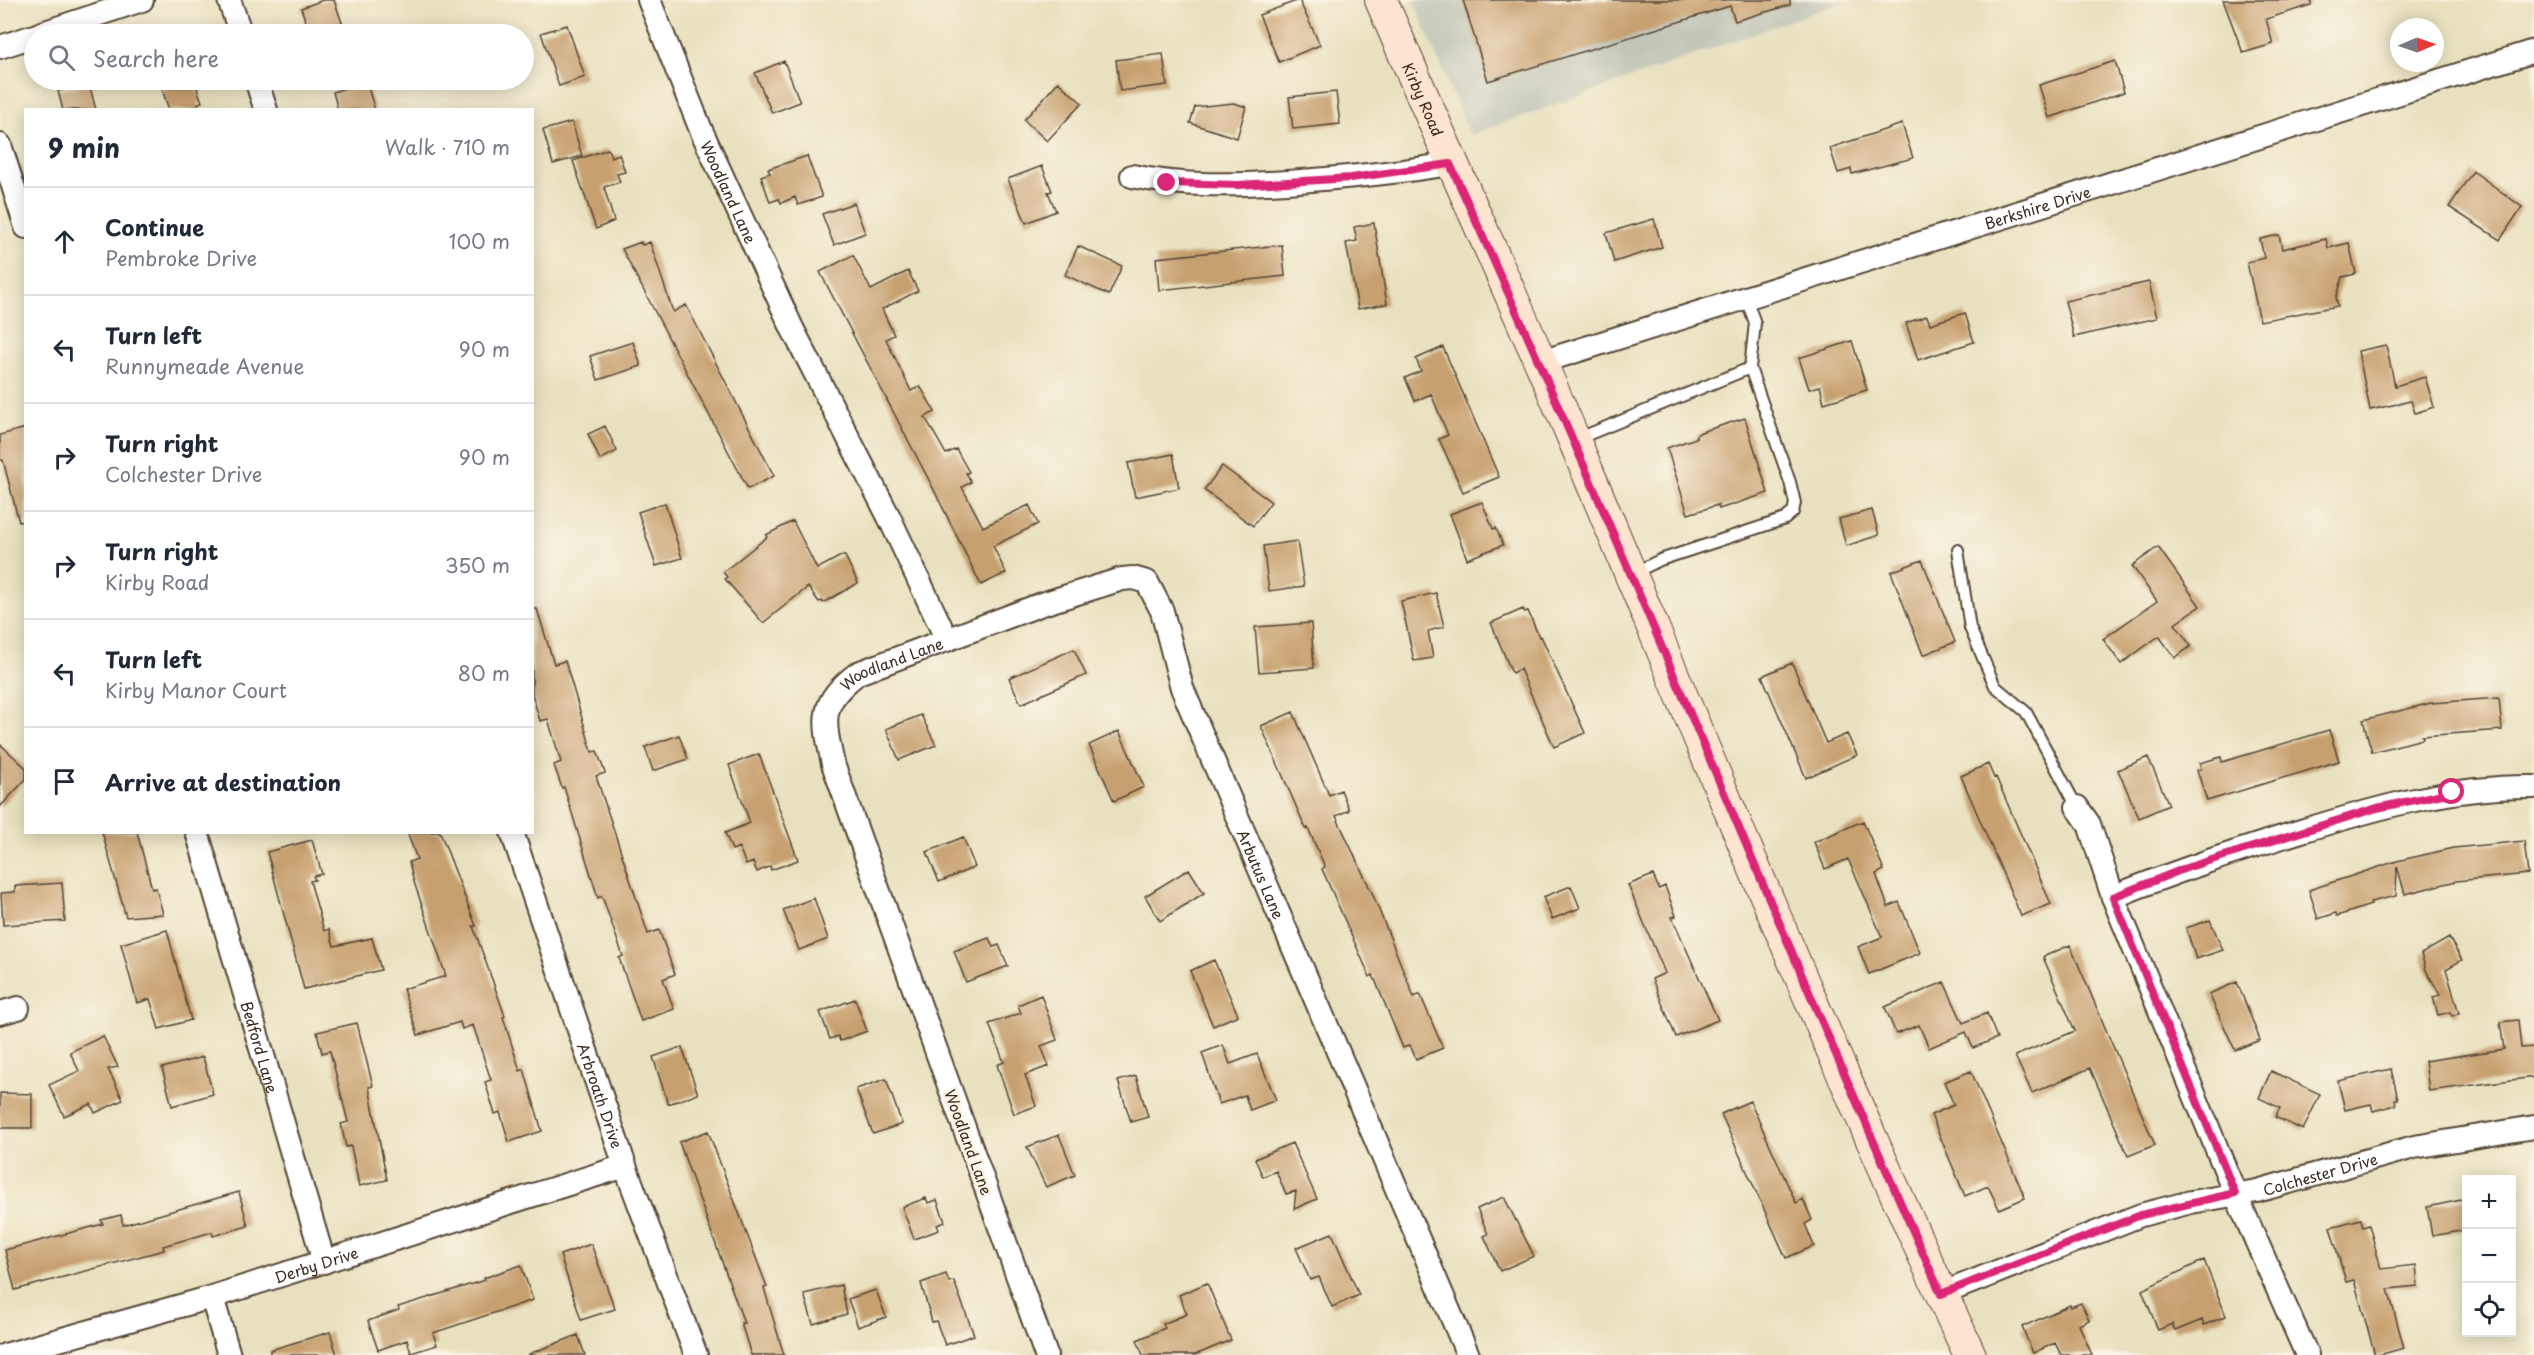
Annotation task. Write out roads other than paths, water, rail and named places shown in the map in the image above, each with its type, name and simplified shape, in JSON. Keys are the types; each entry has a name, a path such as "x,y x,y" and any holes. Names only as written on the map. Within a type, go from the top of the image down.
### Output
{"main road":[{"name":"Kirby Road","path":"1381,0 1450,164 1541,362 1850,1092 1970,1355"}],"street":[{"path":"69,24 142,0"},
{"path":"229,0 237,24"},
{"name":"Woodland Lane","path":"649,0 701,130 788,318 889,517 947,640 858,673 838,688 831,698 827,714 826,735 833,764 1046,1355"},
{"path":"0,47 24,39"},
{"name":"Berkshire Drive","path":"1541,362 2534,51"},
{"path":"259,90 265,108"},
{"path":"0,146 24,221"},
{"path":"1132,176 1184,185 1238,185 1360,177 1450,164"},
{"name":"Arbutus Lane","path":"947,640 1122,579 1133,578 1147,582 1162,611 1182,688 1226,796 1468,1355"},
{"path":"2113,897 2186,868 2377,808 2452,792 2534,787"},
{"path":"2077,807 2089,824 2113,897 2235,1193 2307,1355"},
{"name":"Bedford Lane","path":"198,834 324,1262"},
{"name":"Arbroath Drive","path":"513,834 625,1166 696,1355"},
{"name":"Colchester Drive","path":"1941,1294 2141,1215 2235,1193 2257,1191 2414,1147 2534,1127"},
{"name":"Derby Drive","path":"5,1355 212,1297 625,1166"},
{"path":"212,1297 229,1355"}],"lane":[{"path":"1631,575 1660,560 1785,519 1793,512 1795,503 1790,482 1750,368 1755,323 1746,298"},
{"path":"1574,440 1750,368"},
{"path":"1958,550 1970,628 1995,686 2026,712 2077,807"}]}
